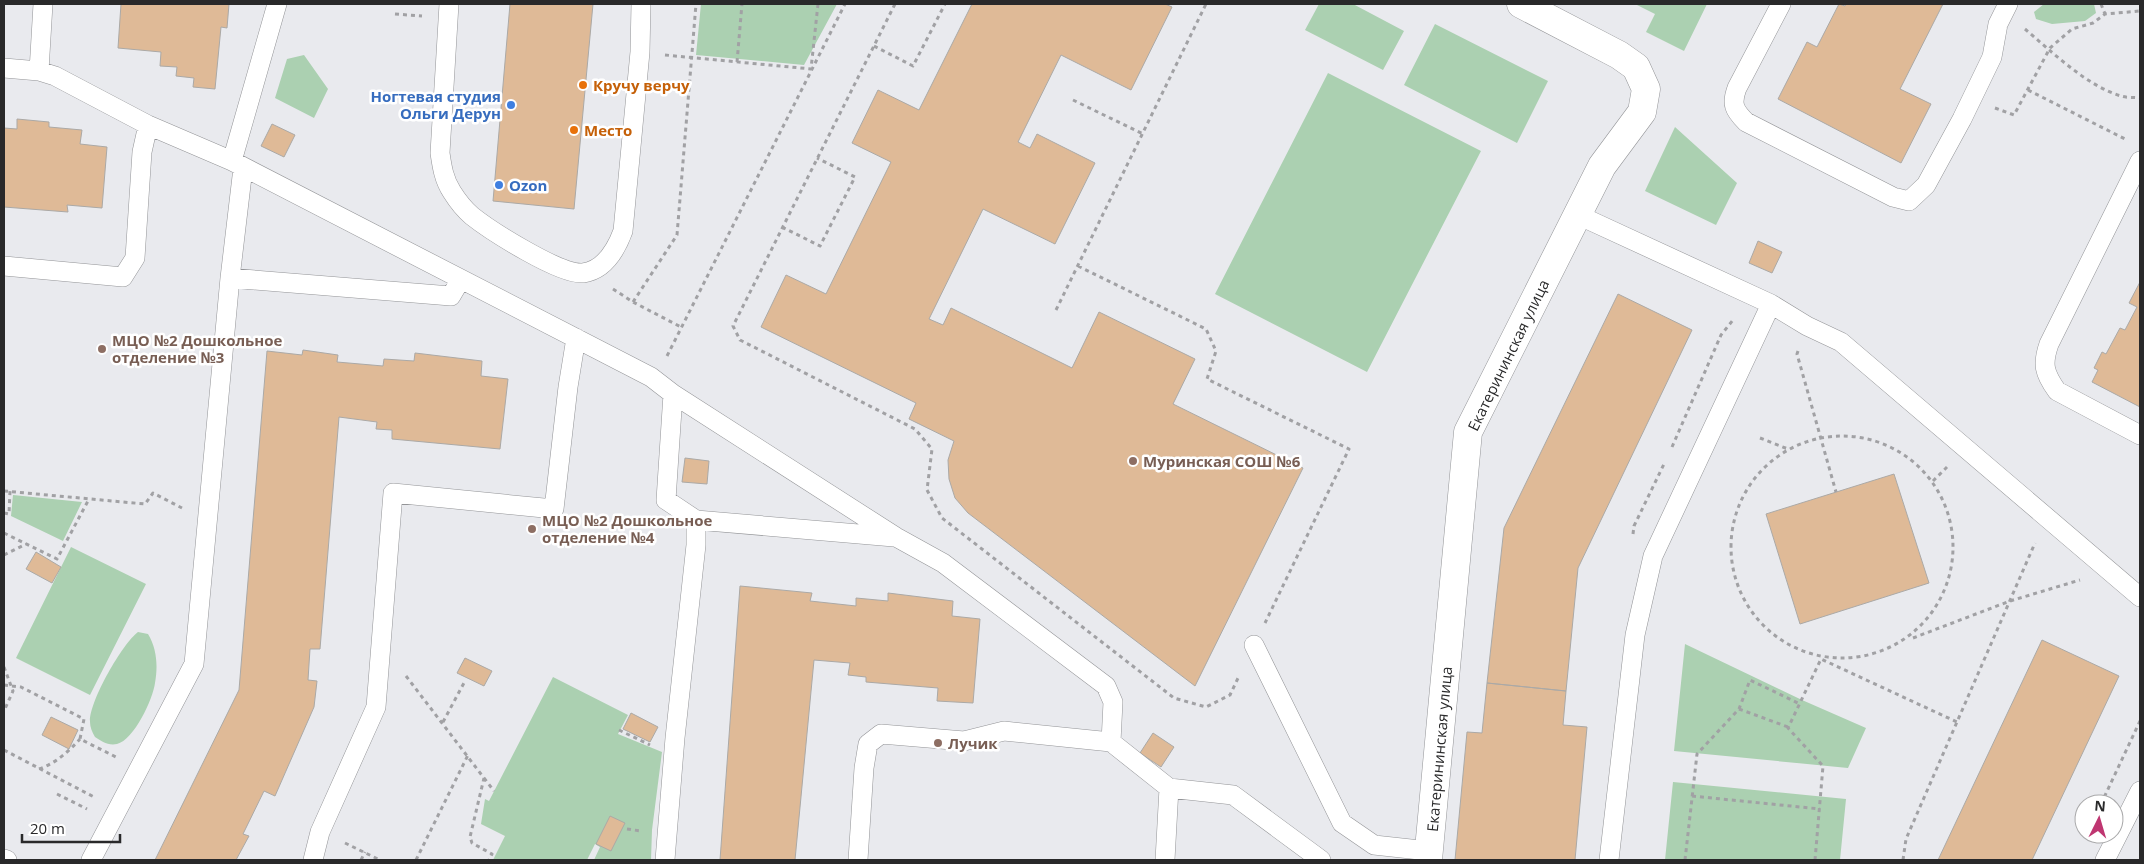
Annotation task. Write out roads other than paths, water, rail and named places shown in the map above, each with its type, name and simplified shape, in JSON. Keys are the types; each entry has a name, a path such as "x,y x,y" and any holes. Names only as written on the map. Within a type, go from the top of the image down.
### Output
{"street":[{"name":"Екатерининская улица","path":"1429,856 1468,432 1602,166 1642,112 1646,89 1636,67 1619,54 1521,4"}],"lane":[{"path":"39,71 43,4"},
{"path":"91,860 194,664 230,278 238,164 277,4"},
{"path":"449,4 440,153 443,173 452,191 470,215 553,265 582,273 598,268 616,250 622,231 640,52 641,4"},
{"path":"1781,4 1733,99 1735,111 1746,122 1893,197 1909,201 1926,185 1966,110 1992,57 1998,24 2008,4"},
{"path":"4,68 39,71 55,76 148,124 238,164 651,376 673,394 896,537 943,563 1106,686 1113,702 1111,742"},
{"path":"4,266 123,277 134,258 142,152 148,124"},
{"path":"2140,161 2049,344 2044,360 2048,378 2057,391 2140,435"},
{"path":"1578,215 1771,304 1808,326 1841,342 2140,598"},
{"path":"230,278 451,296 461,279"},
{"path":"1609,860 1635,635 1653,556 1771,304"},
{"path":"313,860 320,832 376,708 393,493 554,509 568,387 576,338"},
{"path":"673,394 666,500 696,520 896,537"},
{"path":"665,860 675,738 696,545 696,520"},
{"path":"1254,646 1342,823 1374,845 1429,856"},
{"path":"858,860 864,758 868,744 881,734 964,742 1004,731 1111,742 1169,788 1233,795 1321,860"},
{"path":"1165,860 1169,788"},
{"path":"2105,860 2140,791"}],"place":[{"name":"Кручу верчу","path":"583,85"},
{"name":"Ногтевая студия Ольги Дерун","path":"511,105"},
{"name":"Место","path":"574,130"},
{"name":"Ozon","path":"499,185"},
{"name":"МЦО №2 Дошкольное отделение №3","path":"102,349"},
{"name":"Муринская СОШ №6","path":"1133,461"},
{"name":"МЦО №2 Дошкольное отделение №4","path":"532,529"},
{"name":"Лучик","path":"938,743"}]}
